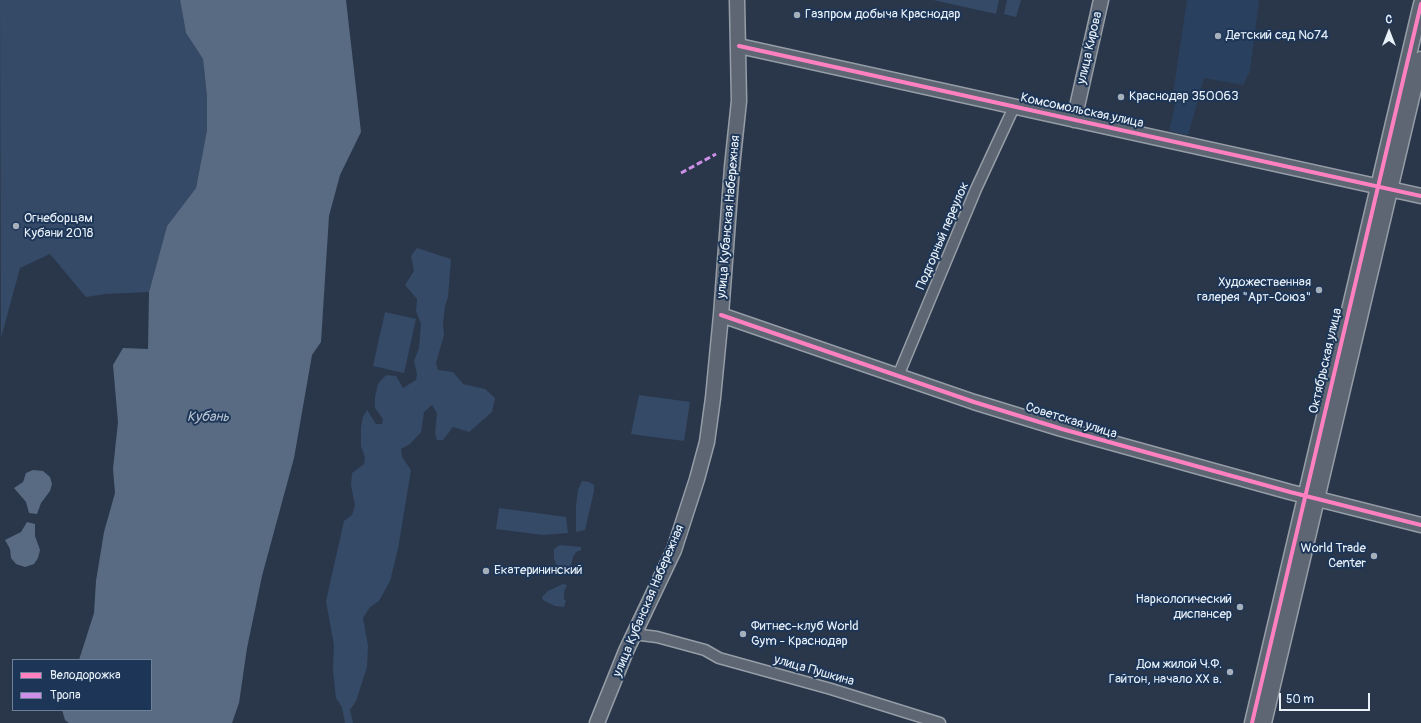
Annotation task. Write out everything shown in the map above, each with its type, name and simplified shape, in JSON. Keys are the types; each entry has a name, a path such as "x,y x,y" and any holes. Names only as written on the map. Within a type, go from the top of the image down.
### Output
{"street":[{"name":"улица Кубанская Набережная","path":"597,723 634,634 674,550 697,479 707,442 721,315 732,167 739,101 739,46 736,0"},
{"name":"улица Кирова","path":"1074,120 1101,0"},
{"name":"Октябрьская улица","path":"1264,723 1311,498 1383,188 1421,4"},
{"name":"Комсомольская улица","path":"739,46 1421,196"},
{"name":"Октябрьская улица","path":"1383,188 1421,59"},
{"name":"Подгорный переулок","path":"898,376 976,189 1014,107"},
{"name":"Советская улица","path":"721,315 898,376 1062,429 1311,498 1421,525"},
{"name":"Октябрьская улица","path":"1252,723 1311,498"},
{"name":"улица Пушкина","path":"634,634 664,638 705,650 719,658 824,687 940,723"}],"shaded area":[{"path":"0,0 180,0 186,33 203,59 207,97 207,130 196,188 167,226 149,292 105,294 86,297 50,254 20,268 1,338"},
{"path":"933,0 999,0 996,14"},
{"path":"1007,0 1021,0 1016,17 1004,14"},
{"name":"Детский сад №74","path":"1187,0 1259,0 1250,71 1243,85 1204,78 1188,135 1169,131 1175,106 1174,87"},
{"path":"417,248 451,259 448,297 445,306 443,324 444,335 436,363 438,370 453,372 463,384 485,389 495,398 492,412 469,432 453,427 443,440 437,440 435,434 437,413 432,405 424,412 421,432 410,444 401,449 402,457 411,470 398,549 390,581 379,601 370,607 363,618 368,646 367,667 356,701 350,710 353,723 345,723 342,707 336,698 333,671 334,645 326,601 344,521 352,515 355,505 351,485 352,473 364,464 365,457 361,446 361,427 363,417 367,410 376,424 382,424 383,419 375,408 375,397 378,384 386,375 396,376 403,388 416,380 417,374 414,361 419,348 421,324 416,311 417,299 405,285 414,271 411,256"},
{"path":"385,312 416,319 404,373 373,366"},
{"path":"639,395 690,402 684,441 631,434"},
{"path":"582,481 589,482 594,485 594,491 585,530 576,532 576,506 578,490"},
{"path":"499,508 566,517 568,533 543,535 496,529"},
{"path":"560,545 581,547 581,550 576,552 573,557 569,574 556,564 554,559 554,549"},
{"path":"563,584 567,585 564,592 564,599 566,601 564,607 555,606 543,600 542,597 548,591"}],"water":[{"name":"Кубань","path":"180,0 346,0 361,132 340,175 329,216 321,342 312,355 294,458 262,576 247,648 239,703 232,723 69,723 65,720 62,711 152,711 152,659 79,659 94,613 96,581 104,532 115,493 113,469 118,422 113,365 123,348 148,349 149,292 167,226 196,188 207,130 207,97 203,59 186,33"},
{"path":"33,470 43,471 50,477 52,484 50,491 41,503 37,514 29,513 26,502 14,488 23,482 26,473"},
{"path":"27,522 35,524 35,536 40,550 38,558 34,564 25,567 16,564 11,558 10,549 5,540 21,532"}],"marked path":[{"path":"681,173 716,154"}],"cycle path":[{"path":"1252,723 1421,4"},
{"path":"739,46 1421,196"},
{"path":"721,315 974,402 1062,429 1290,492 1421,525"}],"place":[{"name":"Газпром добыча Краснодар","path":"797,15"},
{"name":"Детский сад №74","path":"1218,36"},
{"name":"Краснодар 350063","path":"1121,97"},
{"name":"Огнеборцам Кубани 2018","path":"16,226"},
{"name":"Художественная галерея \"Арт-Союз\"","path":"1319,290"},
{"name":"World Trade Center","path":"1374,556"},
{"name":"Екатерининский","path":"486,571"},
{"name":"Наркологический диспансер","path":"1240,607"},
{"name":"Фитнес-клуб World Gym - Краснодар","path":"743,634"},
{"name":"Дом жилой Ч.Ф. Гайтон, начало XX в.","path":"1230,672"}]}
